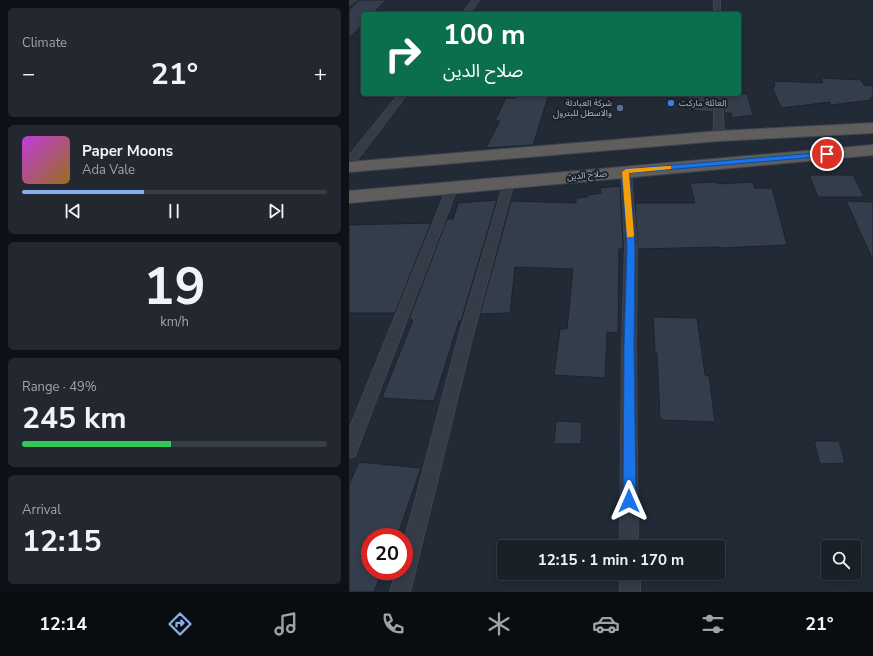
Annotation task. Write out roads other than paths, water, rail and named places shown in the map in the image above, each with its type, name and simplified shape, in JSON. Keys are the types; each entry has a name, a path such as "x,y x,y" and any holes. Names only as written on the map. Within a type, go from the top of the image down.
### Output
{"highway":[{"path":"349,167 719,136 873,128"},
{"name":"صلاح الدين","path":"349,197 453,186 873,150"}],"lane":[{"path":"349,3 353,0"},
{"path":"467,12 476,0"},
{"path":"717,0 717,12"},
{"path":"349,164 401,96"},
{"path":"718,96 719,136"},
{"path":"626,172 631,247 629,346 629,540"},
{"path":"400,592 465,336 491,240 509,182"},
{"path":"349,450 453,186"},
{"path":"629,580 630,592"}],"place":[{"name":"العائلة ماركت","path":"671,103"},
{"name":"شركة العبادلة والاسطل للبترول","path":"620,108"}]}
